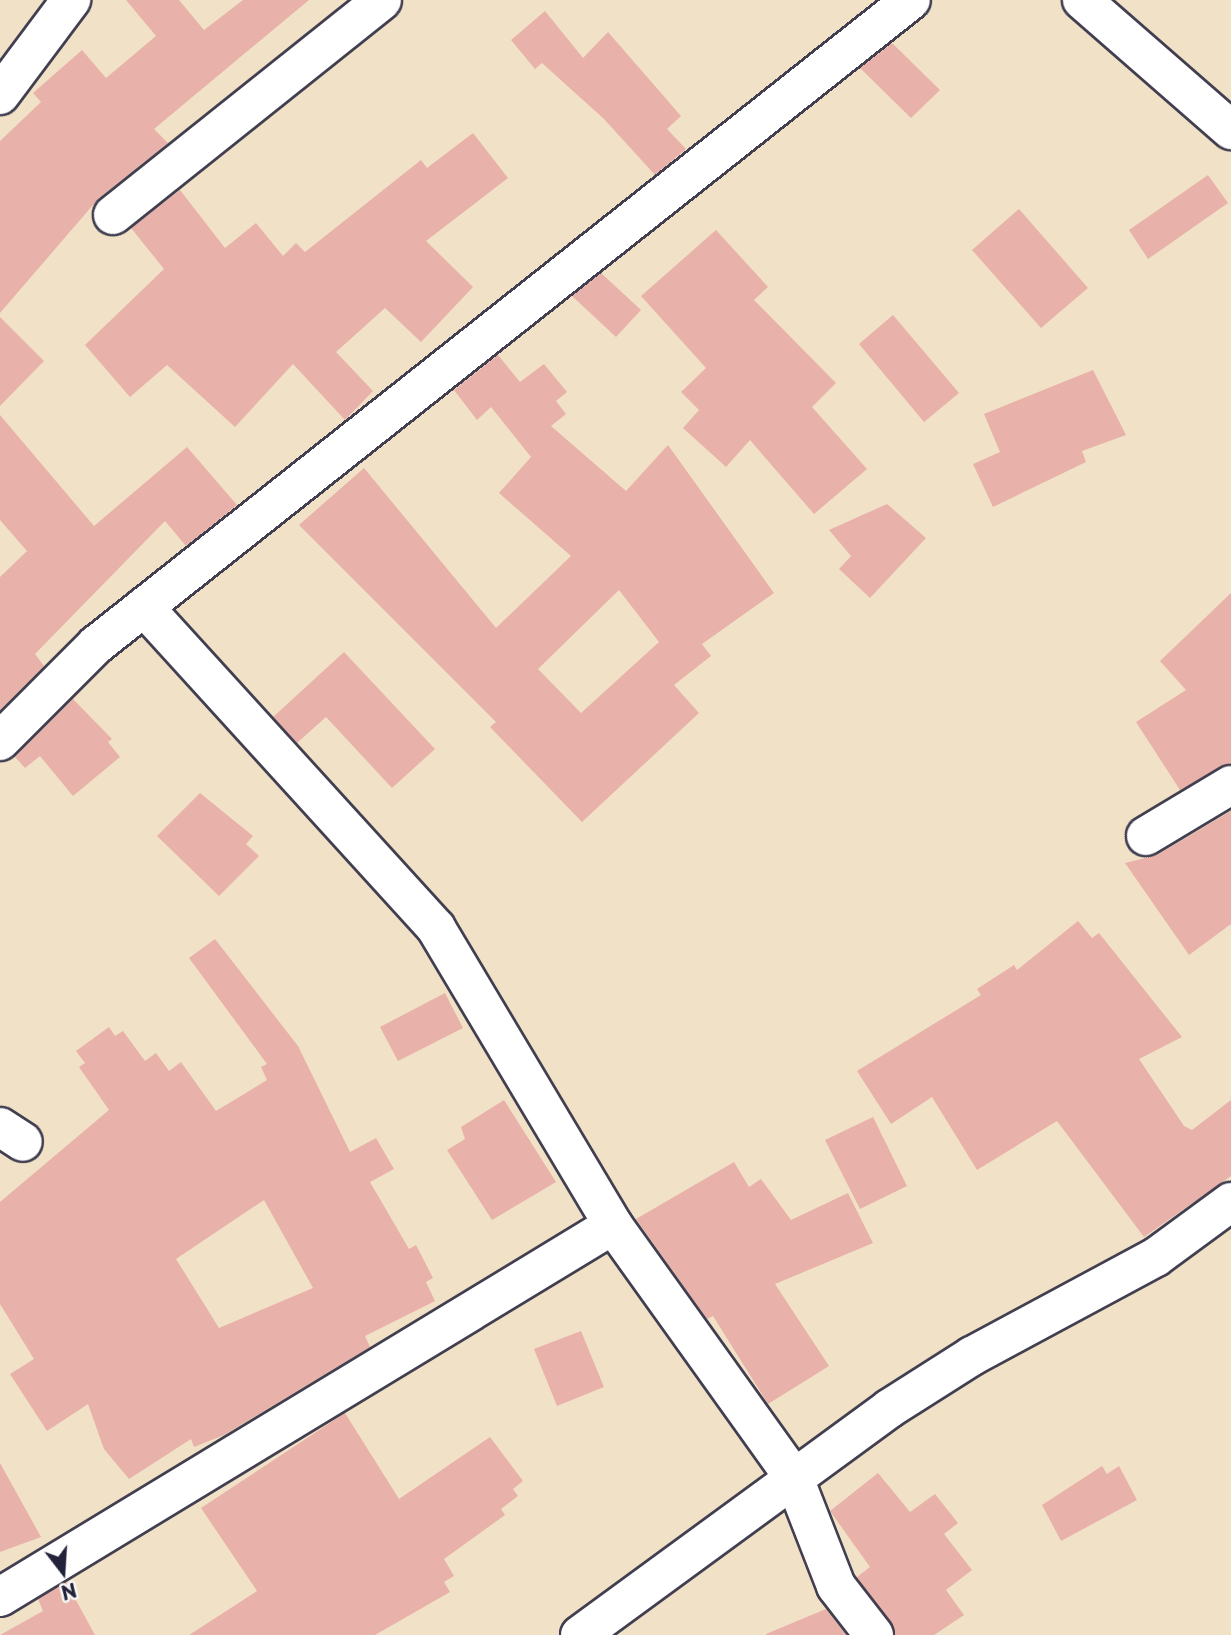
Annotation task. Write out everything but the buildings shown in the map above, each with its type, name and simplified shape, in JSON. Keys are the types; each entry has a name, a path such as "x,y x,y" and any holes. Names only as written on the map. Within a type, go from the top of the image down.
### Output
{"street":[{"path":"0,96 71,0"},
{"path":"113,215 382,0"},
{"path":"0,741 144,607 911,0"},
{"path":"1082,0 1231,130"},
{"path":"144,607 436,928 613,1225 794,1478 836,1586 874,1635"},
{"path":"1146,836 1231,785"},
{"path":"580,1635 794,1478 972,1356 1156,1257 1231,1202"},
{"path":"0,1597 613,1225"}]}
